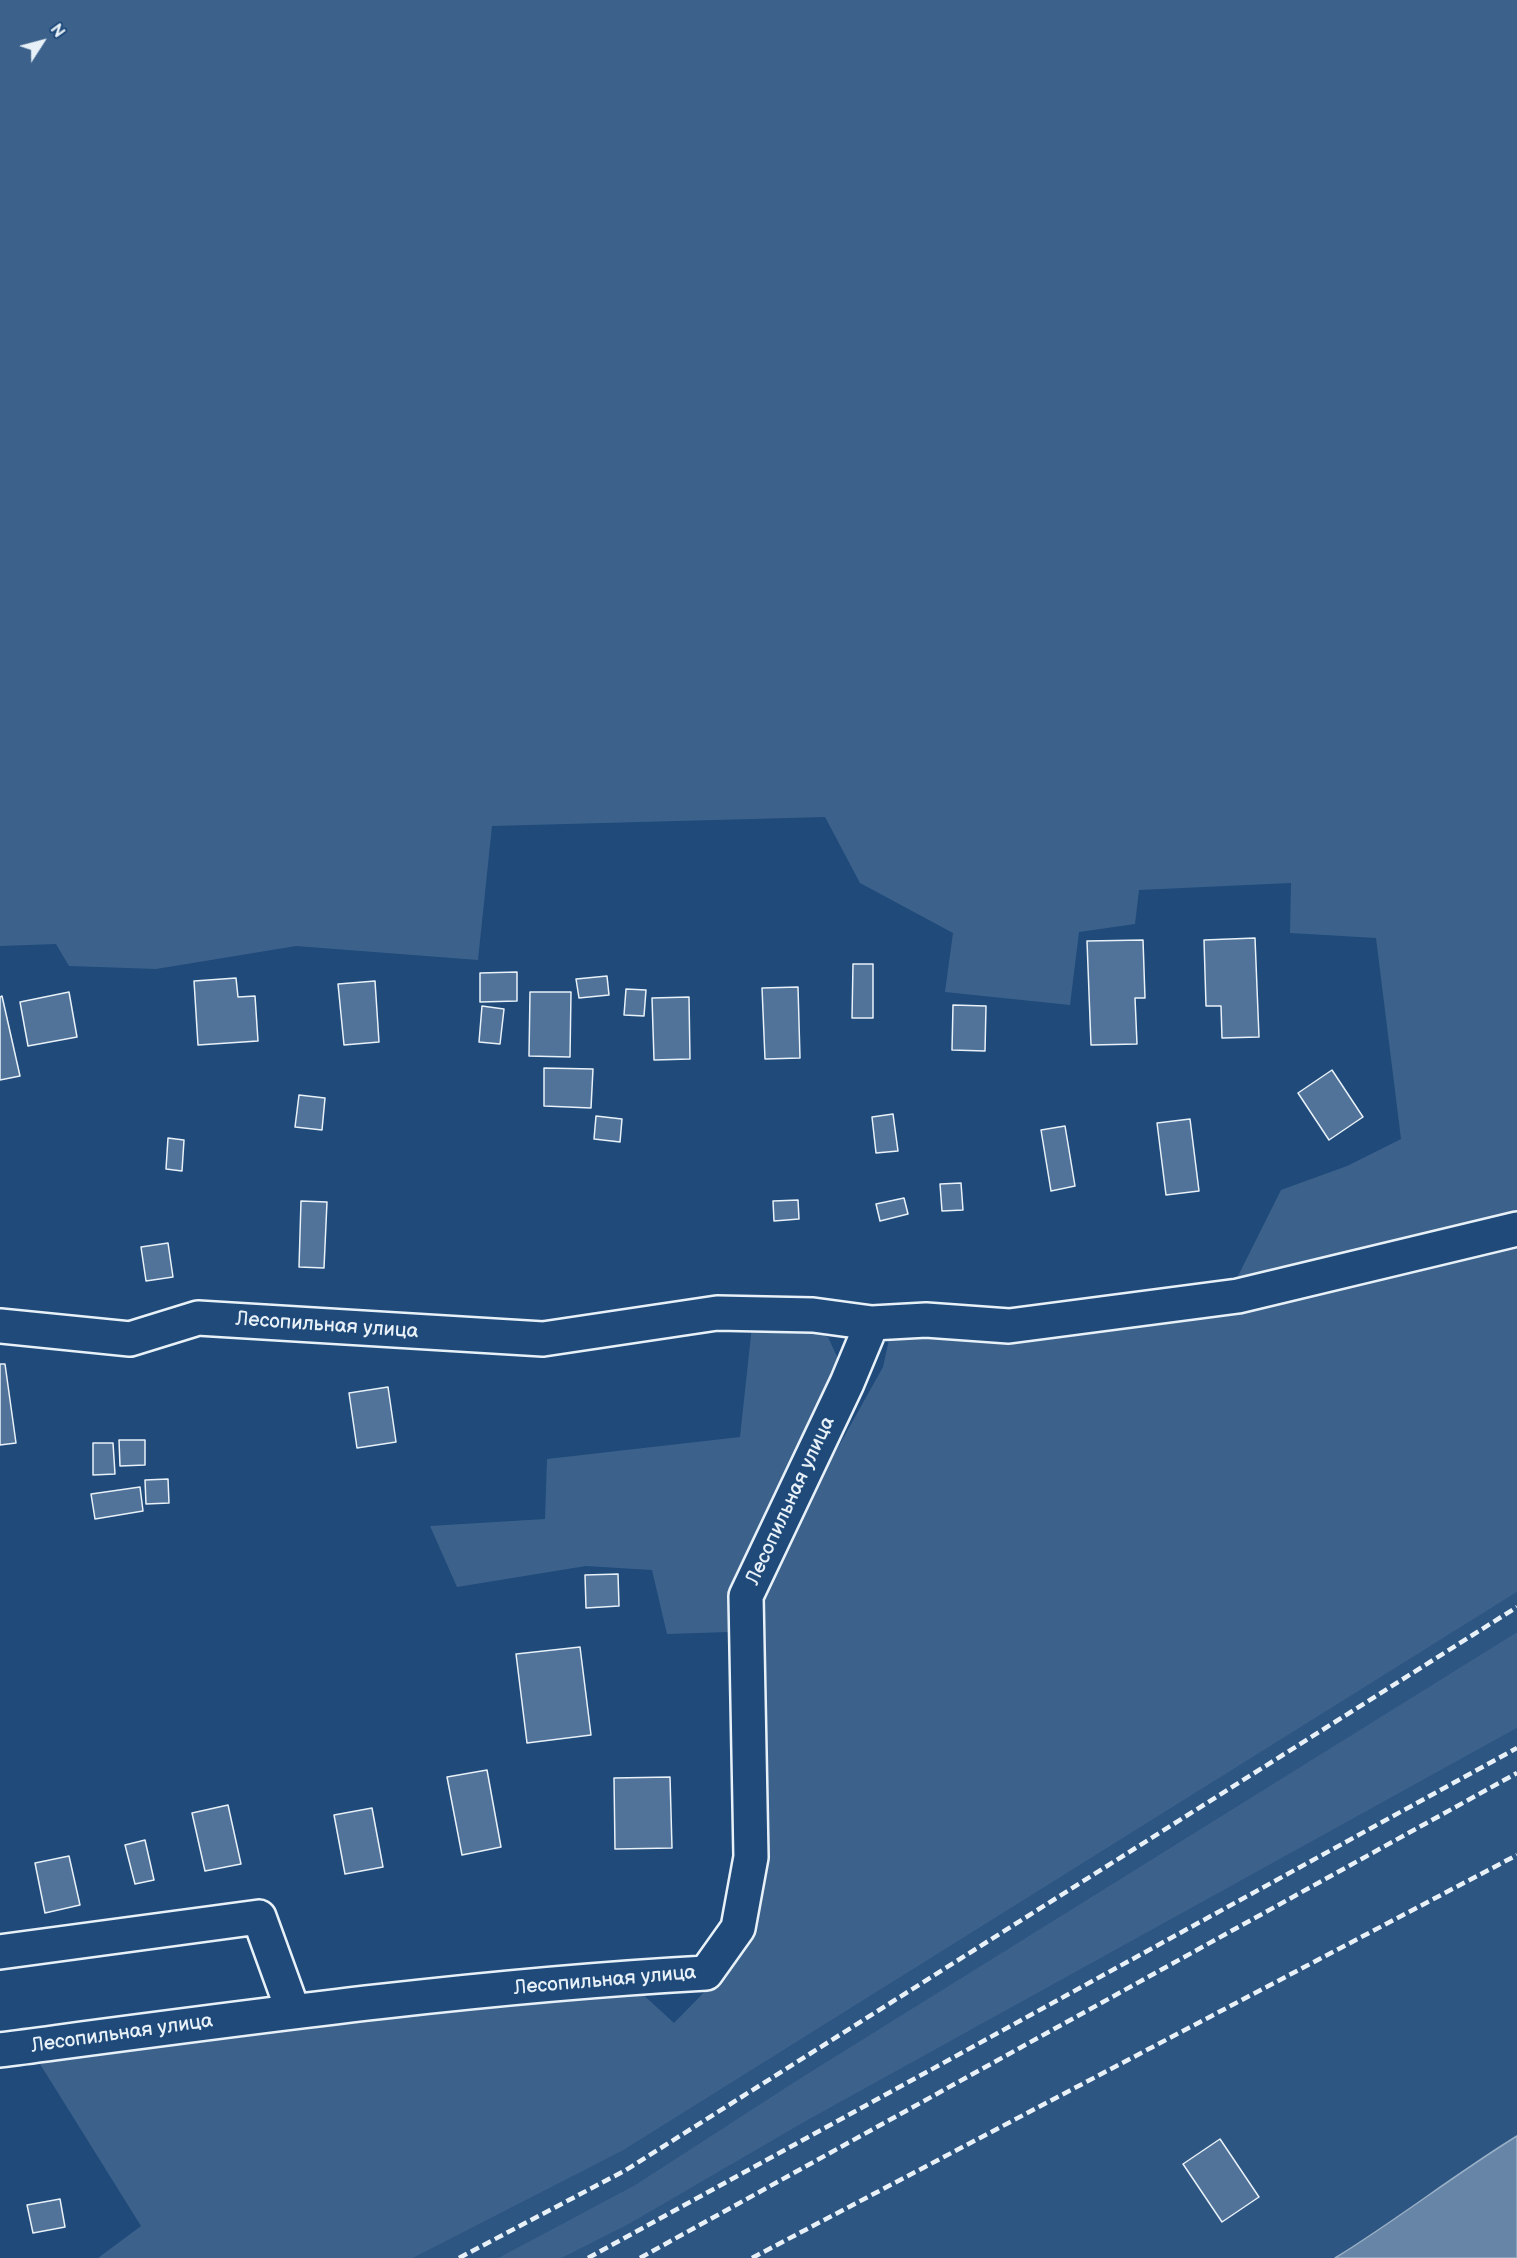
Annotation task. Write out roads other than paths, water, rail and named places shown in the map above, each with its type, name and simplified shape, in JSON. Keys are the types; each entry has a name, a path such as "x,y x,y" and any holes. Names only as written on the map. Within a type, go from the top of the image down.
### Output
{"street":[{"name":"Лесопильная улица","path":"0,1326 130,1339 198,1318 543,1339 717,1313 813,1315 872,1323 926,1320 1009,1326 1238,1296 1517,1229"},
{"name":"Лесопильная улица","path":"0,2050 293,2011 635,1977 706,1973 738,1928 751,1857 746,1596 847,1383 872,1323"},
{"path":"0,1952 259,1917 293,2011"}],"railway":[{"path":"459,2258 626,2170 1517,1607"},
{"path":"588,2258 1517,1748"},
{"path":"640,2258 1517,1773"},
{"path":"752,2258 1517,1855"}]}
